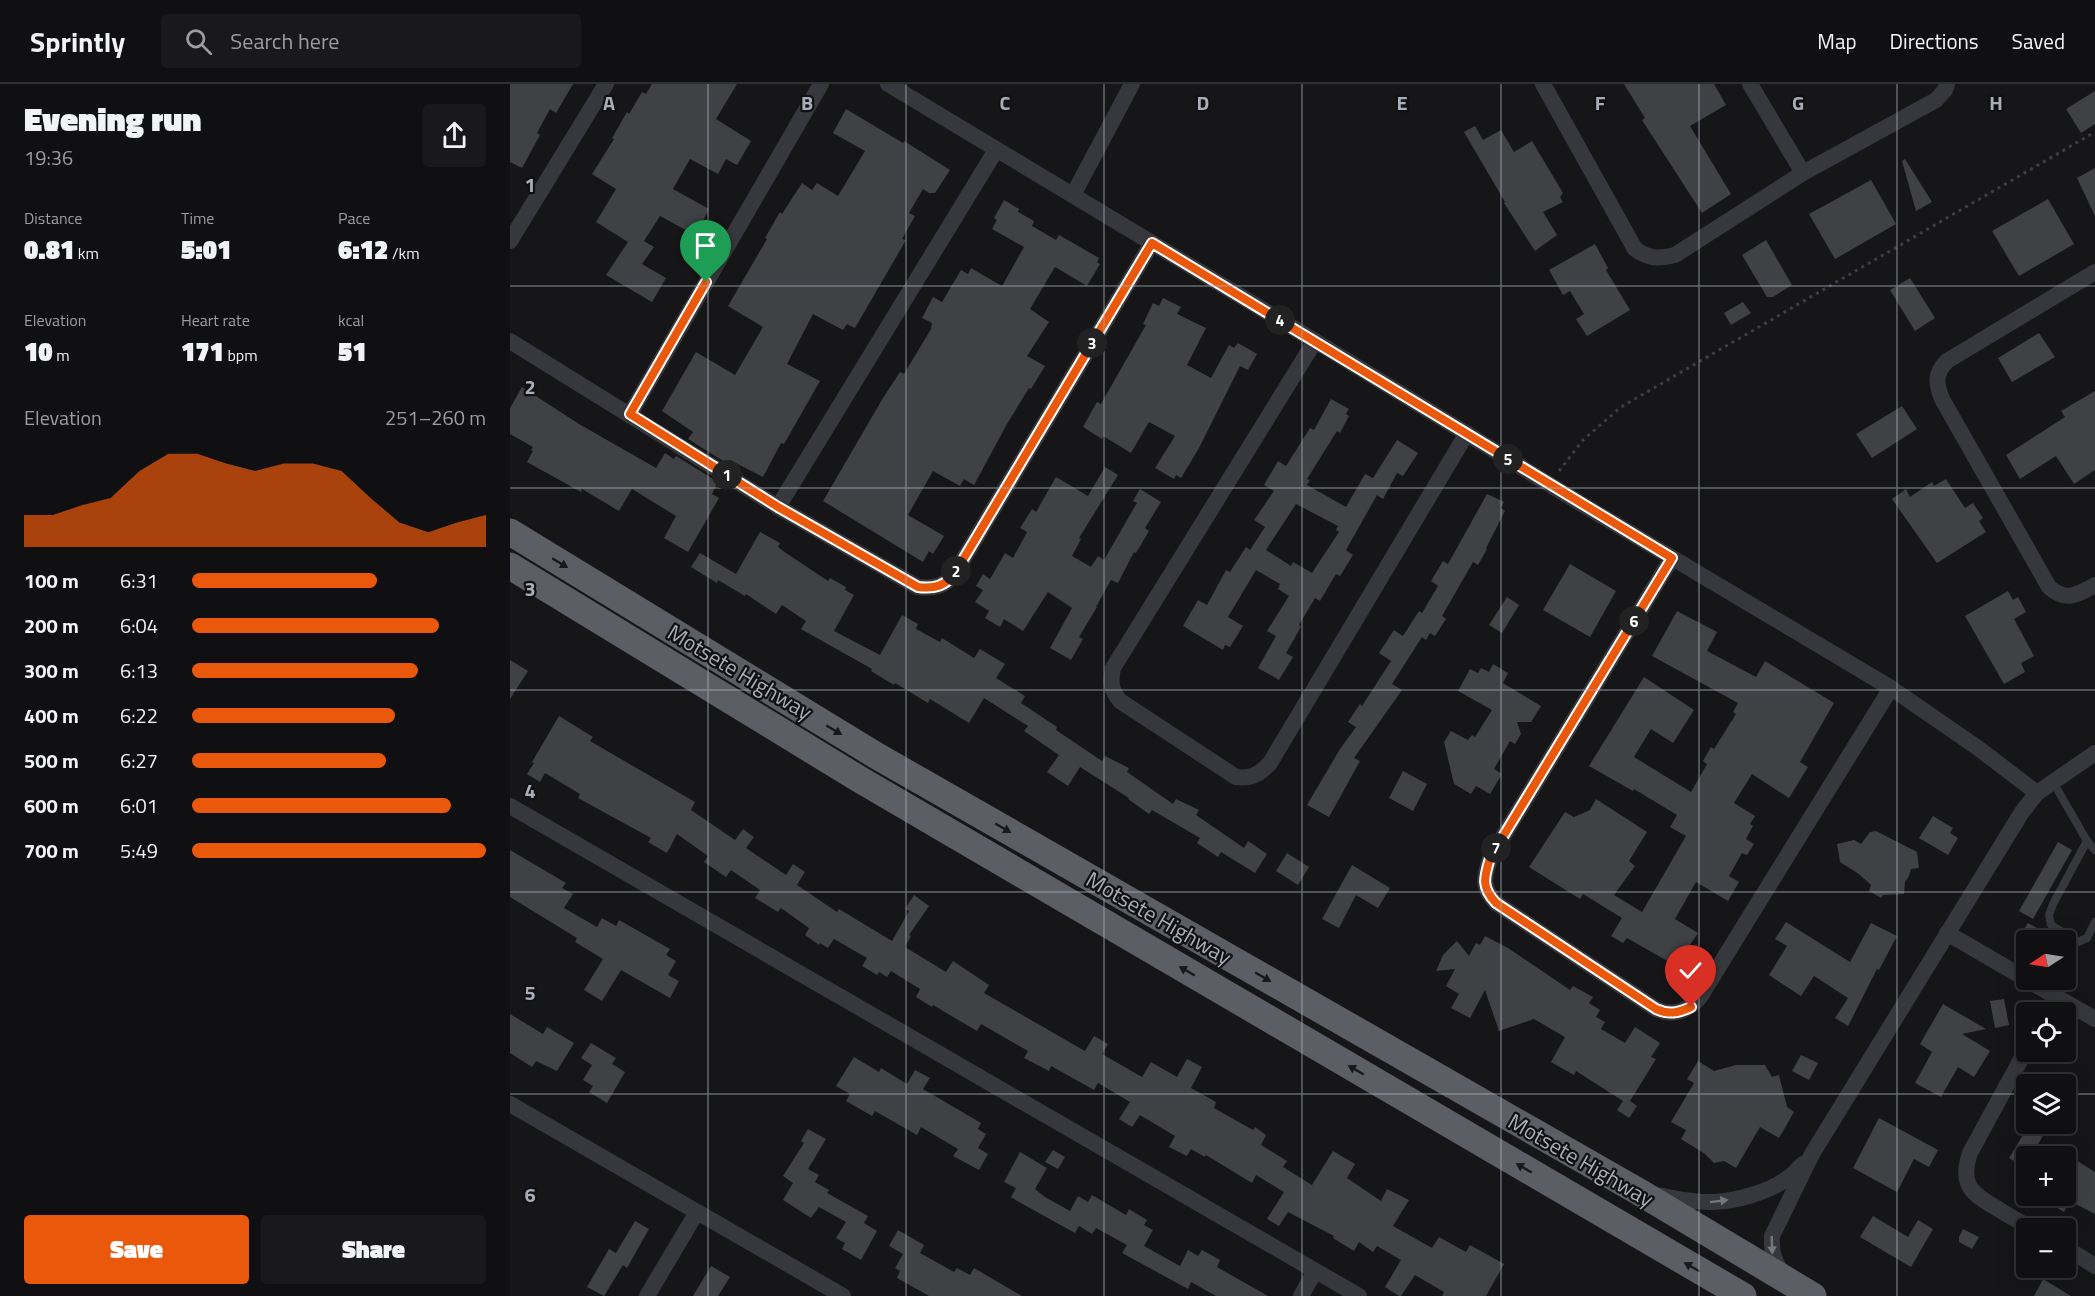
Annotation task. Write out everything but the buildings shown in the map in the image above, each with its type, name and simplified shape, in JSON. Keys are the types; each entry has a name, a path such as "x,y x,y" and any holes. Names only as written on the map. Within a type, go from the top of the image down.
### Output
{"highway":[{"name":"Motsete Highway","path":"510,532 877,756 1641,1193 1813,1296"},
{"name":"Motsete Highway","path":"516,572 859,779 1743,1296"}],"street":[{"path":"510,241 606,84"},
{"path":"630,414 821,84"},
{"path":"888,84 1672,558 1892,688 1978,748 2037,793"},
{"path":"1073,195 1132,84"},
{"path":"1543,84 1635,249 1646,257 1660,259 1675,255 1803,173 1936,100 1947,84"},
{"path":"1750,84 1803,173"},
{"path":"778,507 996,150"},
{"path":"510,341 778,507 918,587 930,588 948,582 1152,243"},
{"path":"2093,278 1947,361 1940,368 1936,377 1942,399 2049,587 2057,594 2066,596 2076,595 2095,585"},
{"path":"1315,341 1113,668 1111,676 1114,694 1120,701 1236,777 1253,776 1262,772 1270,763 1467,433"},
{"path":"1672,558 1490,858 1484,882 1488,895 1496,903 1656,1009 1666,1014 1680,1012 1691,1007 1700,997 1892,688"},
{"path":"1787,1281 1774,1262 1771,1249 1772,1236 1812,1154 2022,812 2037,793 2095,753"},
{"path":"510,806 1359,1296"},
{"path":"1947,933 2016,973"},
{"path":"2046,990 2095,1019"},
{"path":"2053,1002 2056,996"},
{"path":"2016,1219 1980,1199 1970,1190 1965,1166 2019,1062"},
{"path":"510,1104 697,1212 818,1290 843,1296"},
{"path":"1641,1193 1714,1202 1743,1197 1767,1189 1790,1177 1812,1154"},
{"path":"647,1296 697,1212"},
{"path":"2076,1254 2095,1266"},
{"path":"1301,1296 1315,1271"}],"lane":[{"path":"2054,782 2087,841 2095,850"},
{"path":"2087,841 2049,915 2051,924 2078,942 2087,938 2095,922"}],"path":[{"path":"1549,484 1583,440 1621,407 2095,132"}],"route":[{"path":"706,282 630,414 778,507 918,587 940,586 948,582 955,573 1152,243 1672,558 1490,858 1484,882 1488,895 1496,903 1656,1009 1666,1014 1680,1012 1691,1007"}]}
